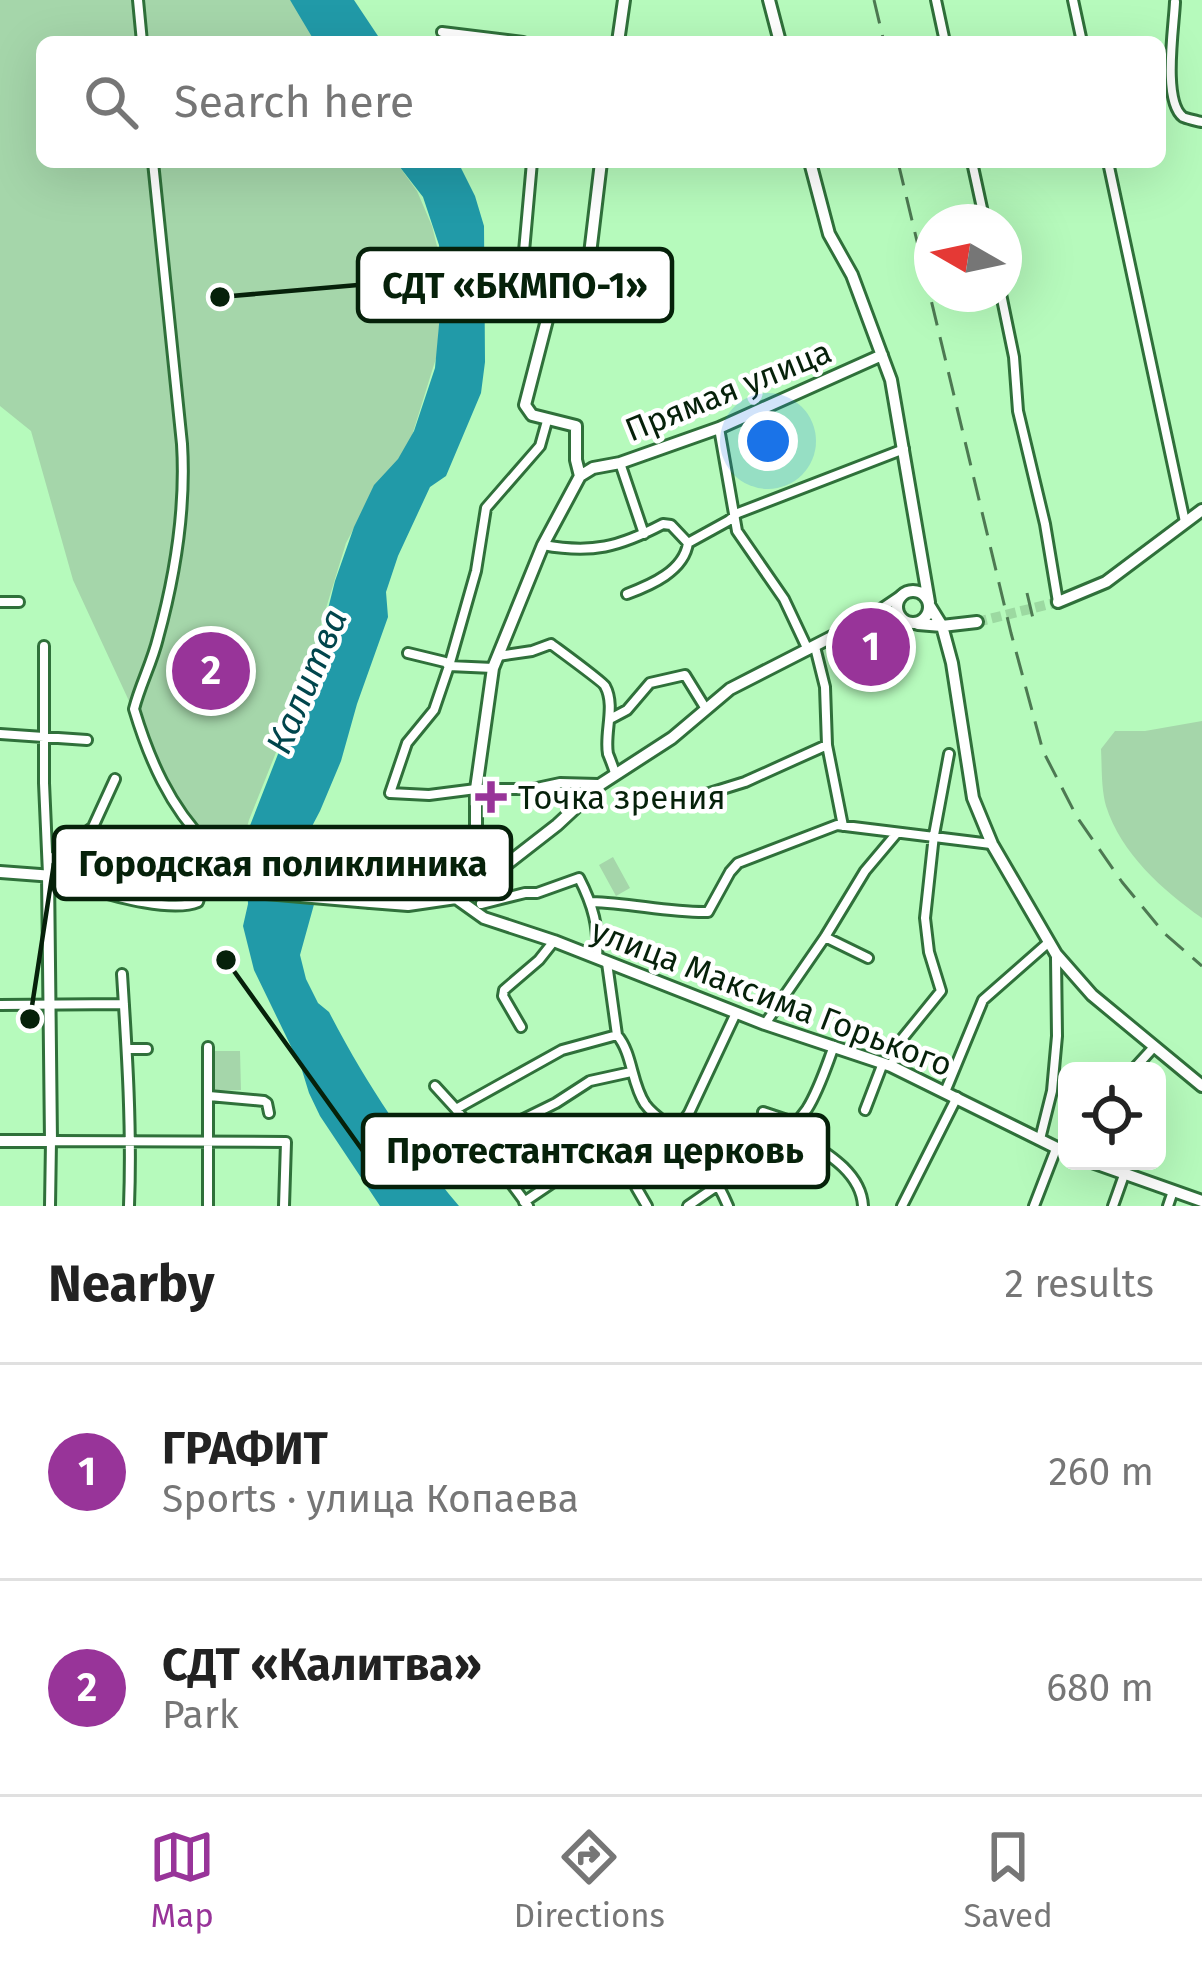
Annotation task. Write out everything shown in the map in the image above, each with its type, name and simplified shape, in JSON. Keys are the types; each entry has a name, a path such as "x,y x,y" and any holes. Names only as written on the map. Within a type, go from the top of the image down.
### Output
{"main road":[{"path":"619,36 624,0"},
{"path":"770,0 779,36"},
{"path":"476,884 476,789 495,662 543,545 580,476 576,426 532,416 525,405 550,312 568,297 590,254 600,168"},
{"path":"812,168 829,233 852,275 891,380 929,603 926,618 912,624"},
{"name":"Прямая улица","path":"580,476 592,468 620,464 719,428 882,355"},
{"path":"1058,602 1106,582 1202,510"},
{"path":"912,624 898,613 898,603 920,580 923,563"},
{"path":"906,593 920,593 942,626 973,798 992,844 1056,954 1093,995 1202,1086"},
{"path":"0,872 48,867 81,877 370,902 420,904 456,898 557,825 615,773 672,738 752,676 859,623 942,626 977,622"},
{"path":"0,1141 51,1141 48,867"},
{"name":"улица Максима Горького","path":"456,898 489,920 887,1065 1058,1149"},
{"path":"1113,1170 1201,1197"}],"street":[{"path":"138,0 141,36"},
{"path":"936,0 944,36"},
{"path":"1073,0 1081,36"},
{"path":"1175,2 1174,104 1183,117 1201,122 1202,138"},
{"path":"442,32 474,36"},
{"path":"81,877 81,886 123,898 166,907 189,906 201,896 207,844 184,820 161,780 134,709 171,588 183,470 154,168"},
{"path":"531,168 520,285 528,298 560,304"},
{"path":"973,168 981,204"},
{"path":"1109,168 1185,522"},
{"path":"1005,312 1018,411 1058,602"},
{"path":"548,421 540,446 486,508 476,571 449,666 434,710 398,762 390,793 429,795 560,783 601,784"},
{"path":"719,428 737,531 812,648 825,687 827,745 843,826"},
{"path":"627,594 651,585 682,562 688,543 734,516 904,449"},
{"path":"620,464 644,534"},
{"path":"543,545 575,551 614,547 663,524 671,525 688,543"},
{"path":"859,623 906,593"},
{"path":"0,602 19,602"},
{"path":"449,666 495,662 551,644 607,689 608,755 615,773"},
{"path":"44,646 48,867"},
{"path":"408,653 449,666"},
{"path":"610,719 627,710 650,683 678,675 685,675 706,709"},
{"path":"0,734 87,740"},
{"path":"674,804 745,782 827,745"},
{"path":"865,1110 902,1039 941,991 925,926 949,754"},
{"path":"48,867 86,834 101,814 115,779"},
{"path":"592,902 709,912 739,863 837,825 992,844"},
{"path":"766,1024 865,871 898,832"},
{"path":"86,834 96,837 112,856 157,861"},
{"path":"481,904 537,893 579,878 592,902 617,1035 625,1044 646,1106 676,1132 717,1184 728,1206"},
{"path":"476,884 489,920"},
{"path":"825,937 868,958"},
{"path":"521,1027 504,990 539,961 554,941"},
{"path":"902,1206 951,1095 983,1000 1049,942"},
{"path":"1040,1141 1052,1091 1057,1036 1056,954"},
{"path":"122,974 132,1142 129,1206"},
{"path":"0,1005 124,1004"},
{"path":"676,1132 736,1013"},
{"path":"456,1109 562,1050 617,1035"},
{"path":"208,1046 208,1206"},
{"path":"690,1205 751,1164 793,1126 810,1104 834,1046"},
{"path":"1140,1062 1153,1048"},
{"path":"129,1049 148,1049"},
{"path":"481,1140 590,1082 632,1072"},
{"path":"435,1086 526,1204 654,1114"},
{"path":"209,1096 264,1101 269,1113"},
{"path":"763,1112 793,1126 851,1174 862,1193 863,1206"},
{"path":"50,1206 51,1141 286,1142 284,1206"},
{"path":"647,1206 636,1187 694,1154"},
{"path":"1034,1206 1058,1159"},
{"path":"1113,1206 1124,1174"},
{"path":"1168,1206 1173,1191"}],"green space":[{"path":"0,0 290,0 314,36 36,36 36,168 400,168 417,191 432,226 443,270 437,355 410,442 346,543 301,690 249,820 241,849 246,880 205,879 207,844 185,822 73,580 31,431 0,406"},
{"path":"1202,721 1202,918 1158,883 1122,839 1104,799 1101,749 1115,731"},
{"path":"613,857 630,888 616,896 599,865"},
{"path":"211,1051 240,1051 241,1090 212,1091"}],"water":[{"path":"290,0 354,0 378,36 311,36"},
{"name":"Калитва","path":"401,168 461,168 484,226 481,393 446,476 430,487 398,556 386,592 388,617 341,761 299,851 301,866 318,890 300,955 306,979 388,1113 459,1206 380,1206 320,1116 254,970 243,926 248,904 241,858 316,657 354,527 374,485 398,459 414,431 435,368 443,281 439,245 423,197"}],"tunnel":[{"path":"977,622 1058,602"}],"railway":[{"path":"874,0 883,36"},
{"path":"899,168 1043,751 1077,817 1122,882 1164,933 1202,966"},
{"path":"1027,593 1035,627"}],"place":[{"name":"СДТ «БКМПО-1»","path":"220,297"},
{"name":"ГРАФИТ","path":"871,647"},
{"name":"СДТ «Калитва»","path":"211,671"},
{"name":"Точка зрения","path":"491,797"},
{"name":"Протестантская церковь","path":"226,960"},
{"name":"Городская поликлиника","path":"30,1019"}]}
